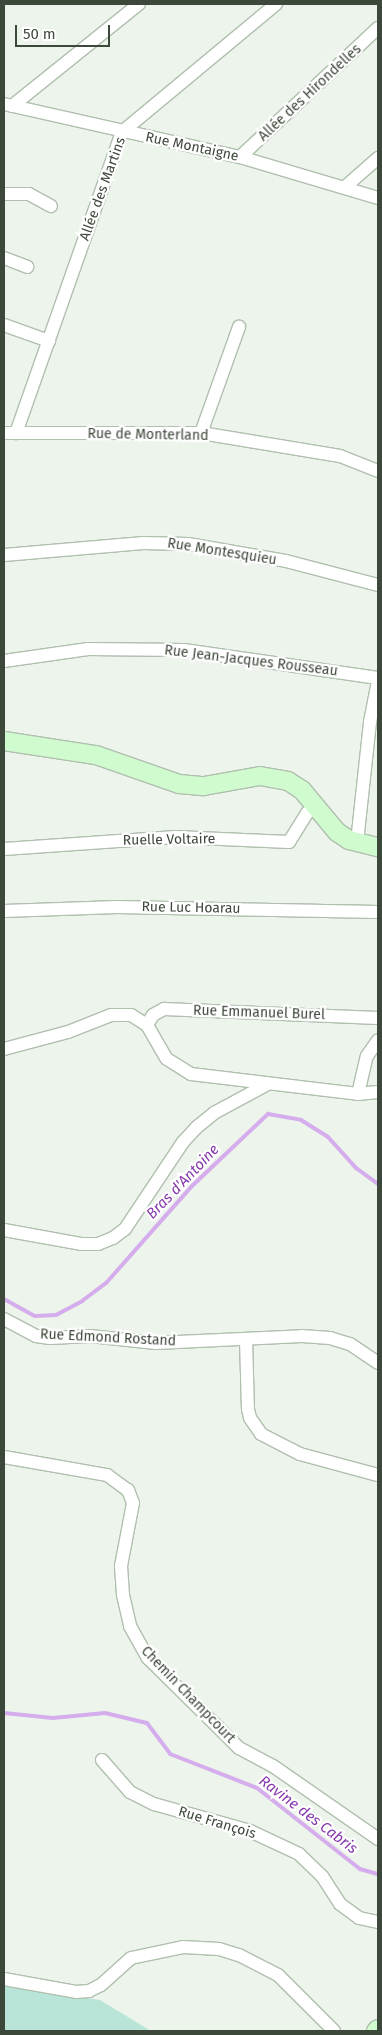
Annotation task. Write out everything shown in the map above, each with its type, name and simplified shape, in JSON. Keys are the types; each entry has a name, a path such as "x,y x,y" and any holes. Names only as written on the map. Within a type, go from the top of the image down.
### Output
{"main road":[{"path":"4,741 96,755 185,785 204,786 260,776 275,778 302,790 337,832 357,842 378,847"}],"street":[{"path":"8,105 139,4"},
{"name":"Allée des Martins","path":"10,433 49,342 122,132 276,4"},
{"name":"Allée des Hirondelles","path":"240,157 378,28"},
{"name":"Rue Montaigne","path":"8,105 240,157 378,198"},
{"path":"345,187 378,158"},
{"path":"4,194 29,194 51,206"},
{"path":"4,258 27,268"},
{"path":"4,325 49,342"},
{"path":"201,433 239,327"},
{"name":"Rue de Monterland","path":"10,433 201,433 340,456 378,471"},
{"name":"Rue Montesquieu","path":"4,556 143,543 188,544 286,561 378,584"},
{"name":"Rue Jean-Jacques Rousseau","path":"4,661 88,649 184,650 378,680"},
{"path":"357,842 370,722 378,680"},
{"name":"Ruelle Voltaire","path":"4,849 176,837 289,842 307,813 316,807"},
{"name":"Rue Luc Hoarau","path":"4,911 117,907 378,912"},
{"name":"Rue Emmanuel Burel","path":"147,1025 153,1015 164,1009 378,1018"},
{"path":"4,1049 68,1032 111,1015 130,1015 147,1025 167,1059 191,1074 266,1085 358,1094 378,1092"},
{"path":"358,1094 367,1056 378,1040"},
{"path":"4,1230 81,1244 98,1244 113,1238 134,1217 183,1142 197,1127 214,1113 266,1085"},
{"name":"Rue Edmond Rostand","path":"4,1319 36,1336 50,1338 90,1336 156,1343 302,1336 330,1338 350,1344 378,1364"},
{"path":"246,1339 248,1409 250,1418 260,1434 300,1454 378,1475"},
{"name":"Chemin Champcourt","path":"4,1457 107,1475 128,1490 133,1503 121,1566 123,1595 130,1626 148,1658 239,1748 272,1766 378,1839"},
{"name":"Rue François","path":"102,1760 130,1792 154,1804 250,1831 299,1854 322,1876 340,1904 360,1918 378,1922"},
{"path":"4,1979 76,1992 89,1991 101,1985 131,1958 183,1947 219,1949 239,1954 278,1975 334,2031"}],"shaded area":[{"path":"4,1986 100,2000 151,2031 4,2031"}],"waterway":[{"name":"Bras d'Antoine","path":"4,1299 35,1316 56,1315 82,1301 107,1282 192,1186 268,1114 301,1120 328,1137 356,1168 378,1184"},
{"name":"Ravine des Cabris","path":"4,1713 53,1718 105,1713 147,1723 170,1754 257,1788 360,1869 378,1874"}]}
